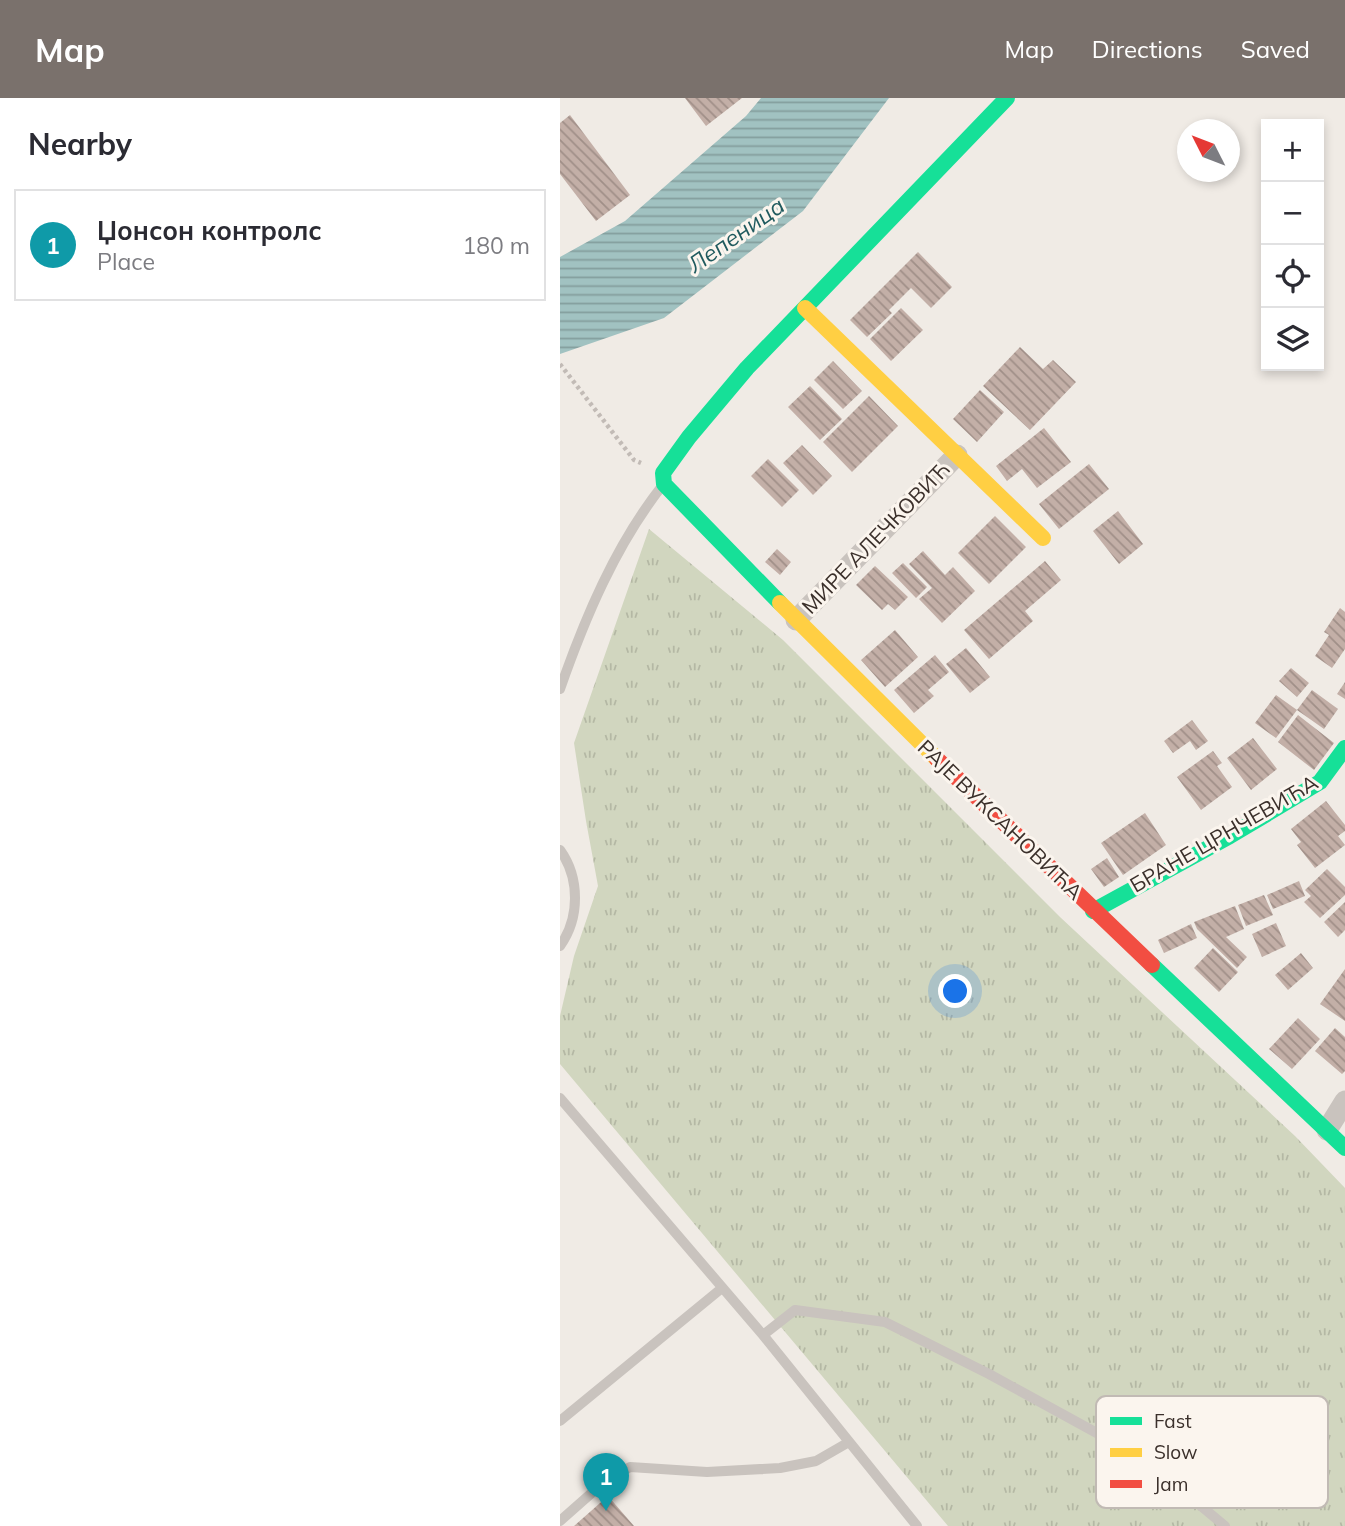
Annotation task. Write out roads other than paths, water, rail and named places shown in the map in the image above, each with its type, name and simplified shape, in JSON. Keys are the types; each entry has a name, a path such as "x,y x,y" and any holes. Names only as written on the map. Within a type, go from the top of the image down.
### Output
{"street":[{"path":"663,478 689,437 747,368 1007,98"},
{"name":"МИРЕ АЛЕЧКОВИЋ","path":"805,308 1043,538"},
{"name":"МИРЕ АЛЕЧКОВИЋ","path":"796,620 957,455"},
{"name":"РАЈЕ ВУКСАНОВИЋА","path":"663,478 796,620 1093,911 1345,1148"},
{"name":"БРАНЕ ЦРНЧЕВИЋА","path":"1093,911 1230,836 1320,782 1345,748"},
{"path":"1328,1130 1345,1101"}],"lane":[{"path":"560,690 590,613 622,546 663,478"},
{"path":"560,850 573,877 576,898 573,919 560,946"},
{"path":"560,1098 763,1335 917,1526"},
{"path":"560,1421 722,1287"},
{"path":"763,1335 794,1310 885,1322 989,1374 1096,1433"},
{"path":"560,1521 603,1483 630,1467 707,1472 780,1468 816,1461 849,1442"},
{"path":"1203,1508 1225,1526"}],"water":[{"name":"Лепеница","path":"761,98 889,98 803,211 664,318 560,354 560,257 625,221 746,116"}],"place":[{"name":"Џонсон контролс","path":"606,1511"}]}
